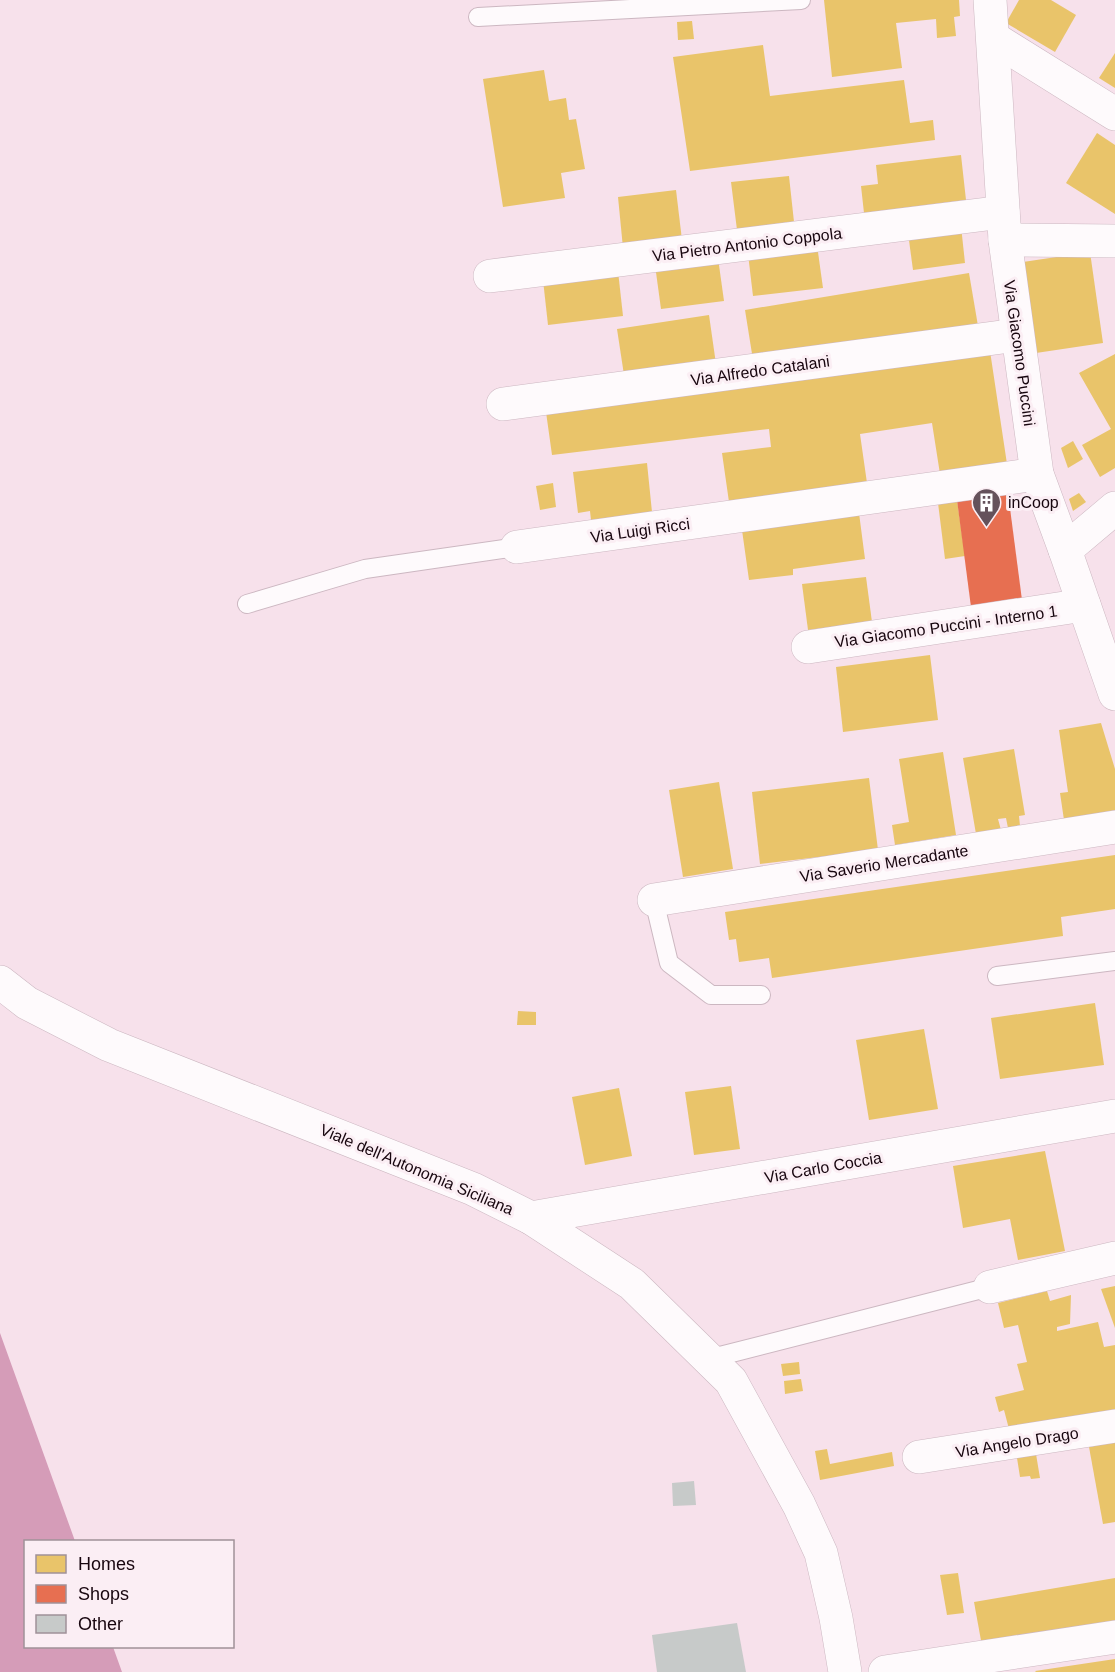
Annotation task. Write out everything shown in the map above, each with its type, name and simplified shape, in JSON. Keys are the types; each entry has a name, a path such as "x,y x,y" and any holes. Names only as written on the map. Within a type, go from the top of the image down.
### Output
{"street":[{"name":"Via Giacomo Puccini","path":"990,0 1004,226 1016,335 1037,474 1115,694"},
{"path":"993,38 1115,114"},
{"name":"Via Pietro Antonio Coppola","path":"490,276 1004,226 1115,241"},
{"name":"Via Alfredo Catalani","path":"503,404 1016,335"},
{"name":"Via Luigi Ricci","path":"517,547 1037,474"},
{"path":"1065,550 1115,508"},
{"name":"Via Giacomo Puccini - Interno 1","path":"808,647 1084,605"},
{"name":"Via Saverio Mercadante","path":"654,900 1115,827"},
{"name":"Viale dell'Autonomia Siciliana","path":"0,982 27,1003 109,1045 473,1189 531,1218 632,1284 731,1382 800,1505 821,1552 845,1672"},
{"name":"Via Carlo Coccia","path":"531,1218 1115,1116"},
{"path":"990,1287 1115,1258"},
{"name":"Via Angelo Drago","path":"919,1457 1115,1426"},
{"path":"885,1672 1115,1637"}],"lane":[{"path":"478,17 801,0"},
{"name":"Via Luigi Ricci","path":"247,604 365,569 517,547"},
{"path":"654,900 669,963 711,995 761,995"},
{"path":"997,976 1115,961"},
{"path":"708,1359 990,1287"}],"shaded area":[{"path":"0,1333 75,1540 24,1540 24,1648 113,1648 122,1672 0,1672"}],"building: Homes":[{"path":"824,0 959,0 960,16 954,17 956,36 937,38 936,19 896,23 902,68 832,77"},
{"path":"1019,0 1051,0 1076,15 1055,52 1006,23"},
{"path":"692,21 694,39 678,40 677,22"},
{"path":"763,45 770,96 904,80 910,123 933,120 935,140 690,171 673,57"},
{"path":"1115,53 1115,88 1099,78"},
{"path":"544,70 549,101 566,98 569,120 576,119 585,169 561,173 565,198 503,207 483,79"},
{"path":"1097,133 1115,145 1115,214 1066,183"},
{"path":"961,155 966,200 864,213 861,186 878,184 876,165"},
{"path":"789,176 794,222 737,230 731,182"},
{"path":"676,190 682,240 623,248 618,197"},
{"path":"961,226 965,263 913,270 908,233"},
{"path":"817,245 823,288 753,296 748,254"},
{"path":"1090,252 1103,343 1036,353 1023,262"},
{"path":"718,258 724,301 661,309 655,265"},
{"path":"618,271 623,316 548,325 543,280"},
{"path":"969,273 978,326 753,360 745,310"},
{"path":"709,315 716,364 624,375 617,329"},
{"path":"990,351 1007,464 940,474 932,423 860,434 867,483 729,502 722,453 771,447 769,429 552,455 546,412"},
{"path":"1115,354 1115,468 1100,477 1082,445 1111,429 1079,373"},
{"path":"1073,441 1083,459 1068,468 1061,448"},
{"path":"647,463 652,512 591,520 590,511 578,513 573,472"},
{"path":"553,483 556,507 540,510 536,486"},
{"path":"1079,493 1086,502 1073,511 1069,499"},
{"path":"957,500 965,556 945,559 938,503"},
{"path":"859,513 865,559 793,569 793,575 749,580 742,530"},
{"path":"866,577 872,622 808,630 802,584"},
{"path":"930,655 938,720 843,732 836,667"},
{"path":"1101,723 1115,769 1115,813 1064,820 1060,793 1068,792 1059,730"},
{"path":"1014,749 1025,815 1019,816 1020,826 1008,828 1006,818 998,819 1001,830 976,834 963,758"},
{"path":"943,752 956,835 895,845 892,825 909,822 899,759"},
{"path":"869,778 878,850 760,864 752,792"},
{"path":"719,782 733,869 683,877 669,790"},
{"path":"1115,855 1115,909 1061,917 1063,936 772,978 769,958 739,962 736,939 729,940 725,912"},
{"path":"1095,1003 1104,1065 1000,1079 991,1018"},
{"path":"518,1011 536,1012 536,1025 517,1025"},
{"path":"924,1029 938,1109 869,1120 856,1040"},
{"path":"731,1086 740,1149 694,1155 685,1092"},
{"path":"619,1088 632,1156 585,1165 572,1097"},
{"path":"1045,1151 1065,1251 1018,1260 1010,1219 963,1228 953,1166"},
{"path":"1115,1286 1115,1328 1101,1289"},
{"path":"1047,1291 1050,1301 1071,1295 1070,1324 1057,1327 1057,1331 1098,1322 1104,1347 1115,1345 1115,1411 1009,1429 1004,1410 999,1412 995,1397 1024,1390 1017,1364 1027,1362 1018,1325 1004,1328 998,1303"},
{"path":"799,1362 800,1374 783,1376 781,1364"},
{"path":"801,1379 803,1391 785,1394 784,1381"},
{"path":"1115,1442 1115,1522 1103,1524 1089,1447"},
{"path":"827,1449 830,1464 892,1452 894,1466 820,1480 815,1451"},
{"path":"1036,1454 1040,1478 1020,1477 1017,1458"},
{"path":"958,1573 964,1613 947,1615 940,1575"},
{"path":"1115,1578 1115,1622 982,1646 974,1602"},
{"path":"1115,1659 1115,1672 1035,1671"}],"building: Shops":[{"name":"inCoop","path":"1008,493 1022,600 971,607 957,500"}],"building: Other":[{"path":"694,1481 696,1505 673,1506 672,1483"},
{"path":"737,1623 746,1672 657,1672 652,1635"}],"place":[{"name":"inCoop","path":"987,528"}]}
